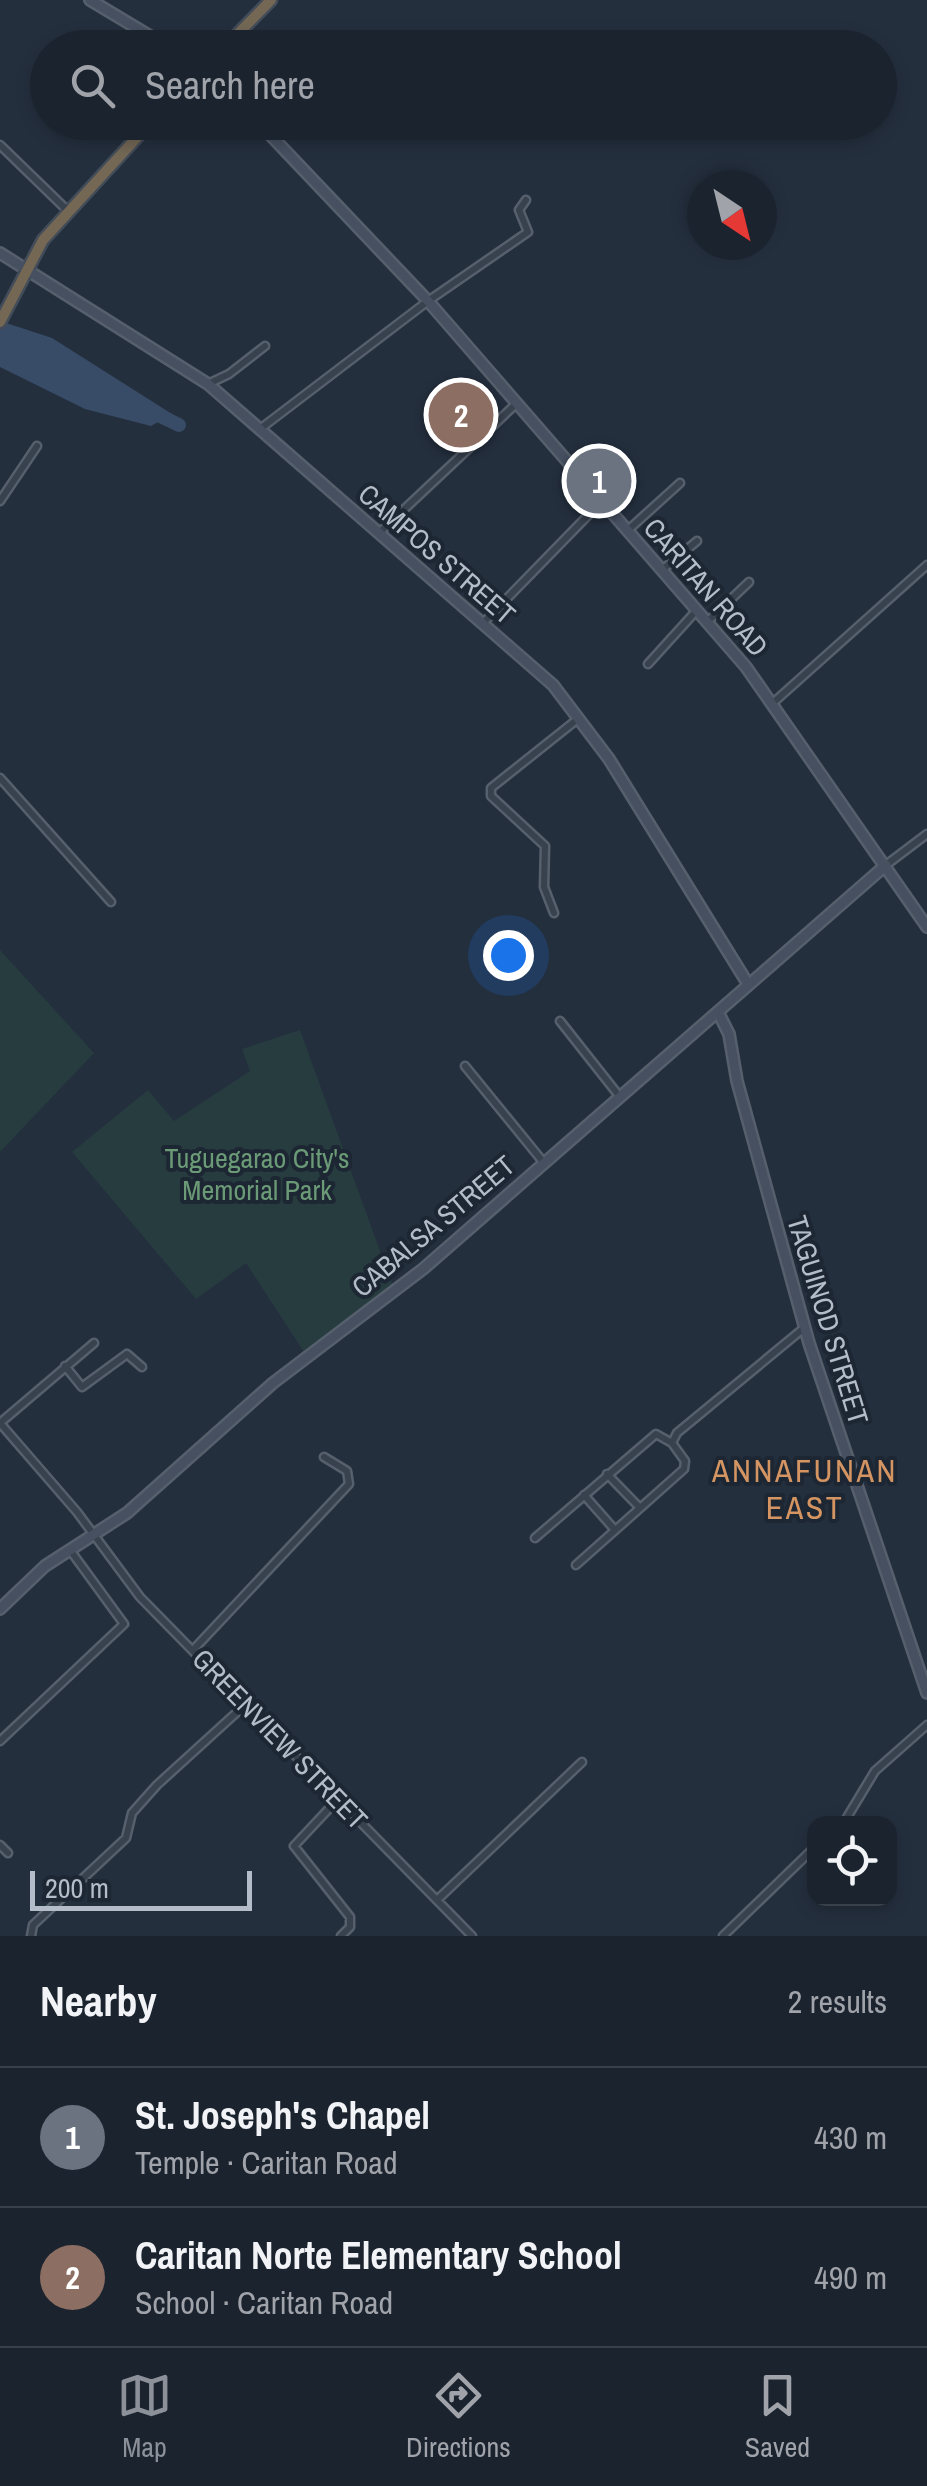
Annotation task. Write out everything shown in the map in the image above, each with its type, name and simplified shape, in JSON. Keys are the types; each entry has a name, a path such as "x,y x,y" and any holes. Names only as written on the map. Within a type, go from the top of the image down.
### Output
{"highway":[{"path":"242,30 272,0"},
{"path":"0,322 25,269 68,211 134,140"}],"street":[{"path":"90,0 140,30"},
{"name":"CARITAN ROAD","path":"275,140 428,302 708,622 774,702 927,927"},
{"path":"0,145 68,211"},
{"path":"260,430 428,302 528,232 519,210 526,200"},
{"name":"CAMPOS STREET","path":"0,253 208,384 553,685 580,717 748,984"},
{"path":"208,384 229,374 265,346"},
{"path":"379,533 516,403"},
{"path":"0,502 37,446"},
{"path":"628,530 680,483"},
{"path":"484,623 602,501"},
{"path":"662,570 697,540"},
{"path":"774,702 927,565"},
{"path":"708,622 749,582"},
{"path":"648,664 697,610"},
{"path":"554,913 544,887 545,846 492,796 491,788 580,717"},
{"path":"0,778 111,902"},
{"path":"886,866 927,834"},
{"name":"CABALSA STREET","path":"0,1609 32,1577 146,1498 273,1383 423,1269 886,866"},
{"name":"TAGUINOD STREET","path":"719,1014 729,1034 737,1081 804,1328 926,1689"},
{"path":"560,1021 621,1098"},
{"path":"464,1066 544,1163"},
{"path":"672,1442 804,1328"},
{"path":"0,1423 94,1343"},
{"path":"65,1366 82,1387 127,1354 142,1367"},
{"name":"GREENVIEW STREET","path":"0,1423 140,1597 472,1936"},
{"path":"535,1538 657,1434 672,1442 685,1466 576,1565"},
{"path":"194,1649 350,1484 348,1471 324,1457"},
{"path":"608,1474 640,1508"},
{"path":"584,1495 615,1530"},
{"path":"0,1741 124,1624 70,1550"},
{"path":"30,1936 33,1925 126,1838 136,1806 247,1702"},
{"path":"848,1816 875,1770 927,1725"},
{"path":"437,1900 582,1762"},
{"path":"338,1799 294,1846 350,1916 350,1927 340,1936"},
{"path":"0,1844 8,1853"},
{"path":"723,1936 807,1855"}],"green space":[{"path":"0,950 94,1053 0,1152"},
{"name":"Tuguegarao City's Memorial Park","path":"300,1030 393,1287 304,1352 246,1263 196,1299 72,1152 148,1090 174,1121 250,1071 242,1049"}],"water":[{"path":"0,321 52,338 172,414 151,426 85,409 0,367"}],"waterway":[{"path":"148,410 179,425"}],"place":[{"name":"Caritan Norte Elementary School","path":"461,415"},
{"name":"St. Joseph's Chapel","path":"599,481"}],"district":[{"name":"ANNAFUNAN EAST","path":"805,1490"}]}
